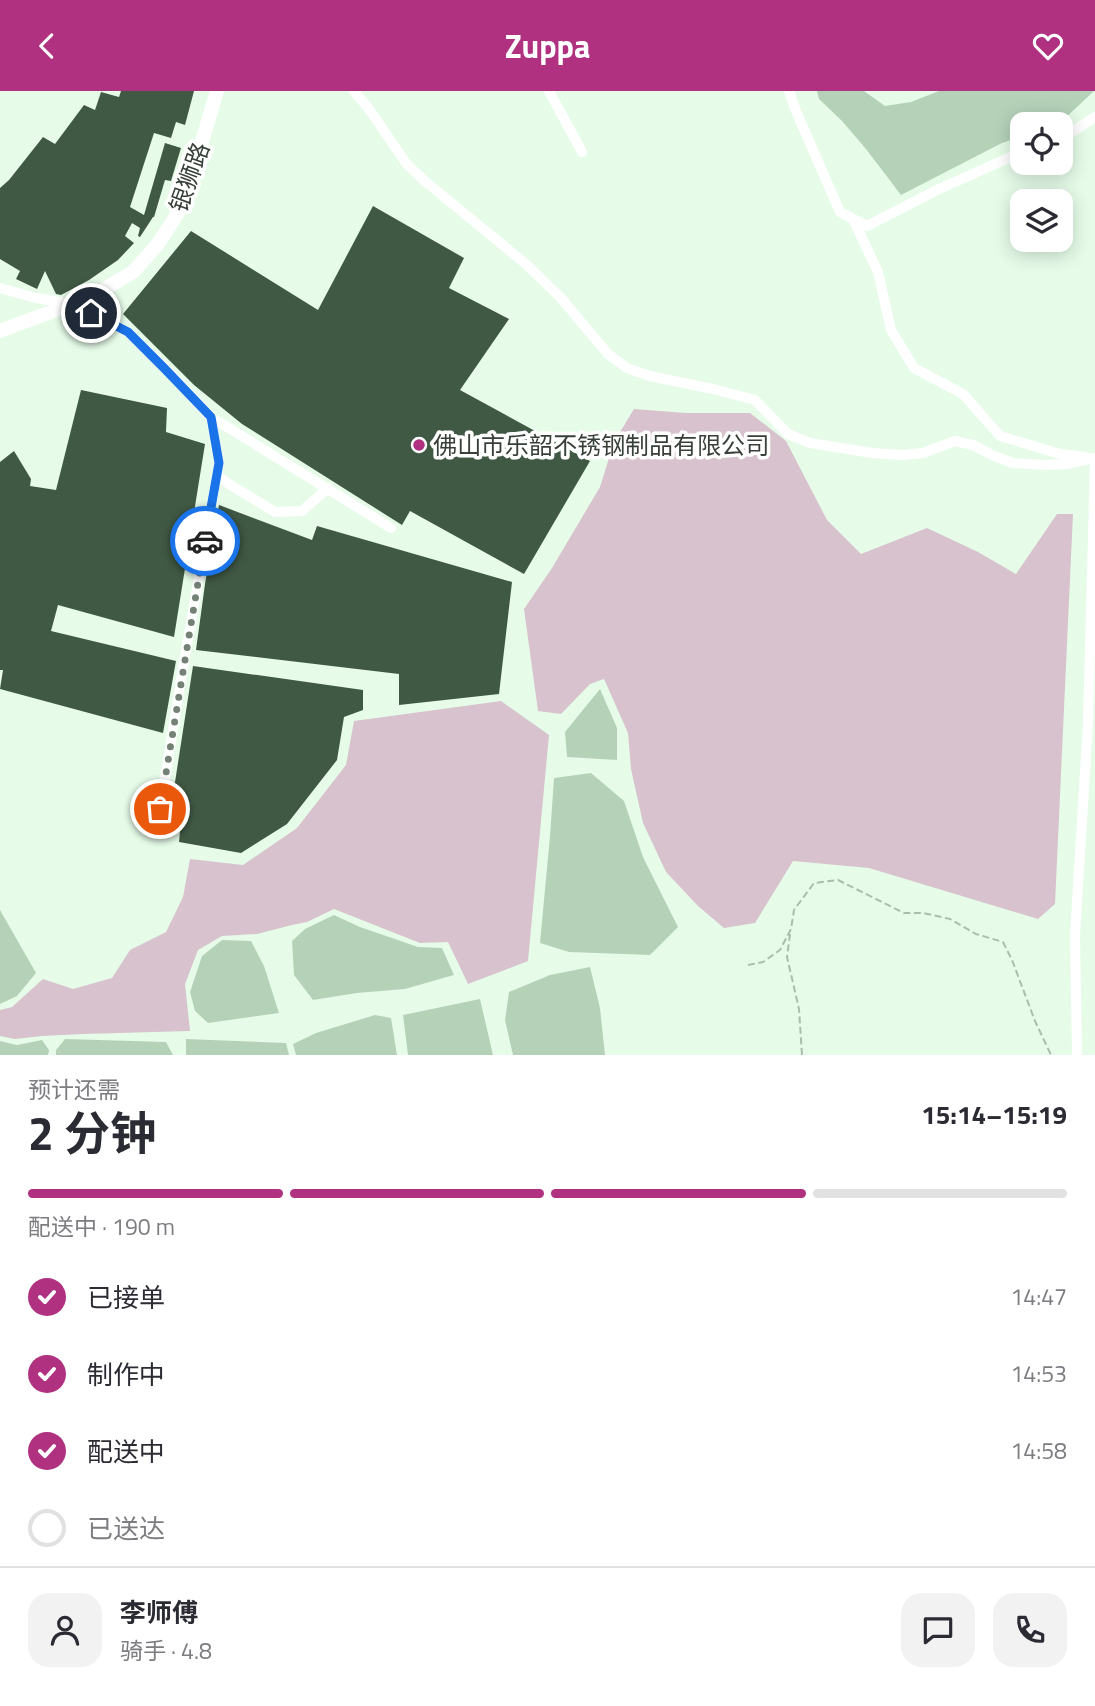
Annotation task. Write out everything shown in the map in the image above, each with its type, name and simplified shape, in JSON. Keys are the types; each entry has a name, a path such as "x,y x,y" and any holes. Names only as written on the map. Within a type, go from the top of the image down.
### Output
{"main road":[{"name":"银狮路","path":"0,331 91,297 133,272 158,244 178,213 217,91"}],"street":[{"path":"354,91 406,163 527,265 561,298 608,354 627,368 650,376 755,400 788,434 810,443 902,455 923,453 955,441 973,445 1013,463 1067,464 1095,458 1060,454 1000,436 963,394 914,368 891,330 878,272 853,219"},
{"path":"549,91 582,152"},
{"path":"789,91 840,212 867,226 1010,157"},
{"path":"1073,132 1095,117"},
{"path":"0,288 72,304 128,332 211,417 391,528"},
{"path":"160,809 219,463 211,417"},
{"path":"1077,1055 1075,935 1088,723 1095,461"},
{"path":"216,475 275,512 302,511 328,488"}],"path":[{"path":"802,1055 799,1009 787,957 794,910 814,883 838,880 904,913 923,913 950,919 976,934 1003,942 1052,1055"},
{"path":"748,965 763,962 780,950 791,929"}],"shaded area":[{"path":"817,91 864,91 885,106 911,102 939,91 1094,91 1072,112 1010,112 1010,140 901,195 866,149 819,99"},
{"path":"634,409 686,413 750,413 786,441 827,520 861,554 927,528 1016,574 1057,514 1073,514 1055,904 1038,919 869,868 793,861 755,923 724,928 698,906 666,872 643,823 631,769 628,733 604,679 590,684 561,714 538,711 524,609 600,487 614,442"},
{"path":"600,689 617,728 617,760 567,757 565,732"},
{"path":"501,701 549,735 528,961 468,984 448,942 420,943 334,909 307,922 257,934 222,936 198,950 185,984 190,1031 15,1039 0,1036 0,1010 12,1007 43,979 73,989 112,978 130,950 166,932 183,897 190,859 243,865 297,828 346,765 354,721"},
{"path":"591,773 624,801 643,857 678,927 650,955 569,952 540,943 554,778"},
{"path":"0,910 36,973 17,996 0,1004"},
{"path":"334,915 418,947 442,948 454,975 405,989 313,1000 294,975 292,941 305,929"},
{"path":"222,940 251,941 264,966 279,1013 208,1023 195,1011 190,992 202,956"},
{"path":"590,967 600,1008 605,1055 513,1055 505,1020 509,992 550,975"},
{"path":"480,999 493,1055 408,1055 403,1015"},
{"path":"375,1015 391,1018 397,1055 296,1055 293,1044 316,1033"},
{"path":"65,1039 166,1042 173,1055 56,1055 56,1050"},
{"path":"186,1039 286,1043 289,1055 186,1055"},
{"path":"42,1040 49,1050 48,1055 0,1055 0,1041 17,1045"}],"building":[{"path":"121,91 194,91 185,125 176,122 171,138 154,133 130,207 144,215 165,143 181,148 171,181 165,180 154,217 140,237 140,228 132,223 125,236 134,243 118,260 61,295 56,294 45,271 37,289 16,279 20,271 0,259 0,188 43,137 55,144 84,105 95,110 101,92 119,97"},
{"path":"373,206 464,258 449,288 509,319 460,390 590,461 524,574 410,511 402,525 242,424 194,385 123,314 191,231 318,310"},
{"path":"81,390 167,408 166,432 205,444 174,637 58,605 51,631 176,661 163,733 0,689 3,670 0,670 0,462 14,451 31,479 30,486 56,490"},
{"path":"219,505 312,540 317,526 512,582 499,694 399,705 399,674 196,650"},
{"path":"193,666 363,690 363,710 344,717 337,760 287,824 241,853 179,842 182,810 171,808"}],"way so far":[{"path":"160,809 205,541"}],"place":[{"name":"佛山市乐韶不锈钢制品有限公司","path":"419,445"}],"route":[{"path":"91,313 128,332 211,417 219,463 205,541"}]}
